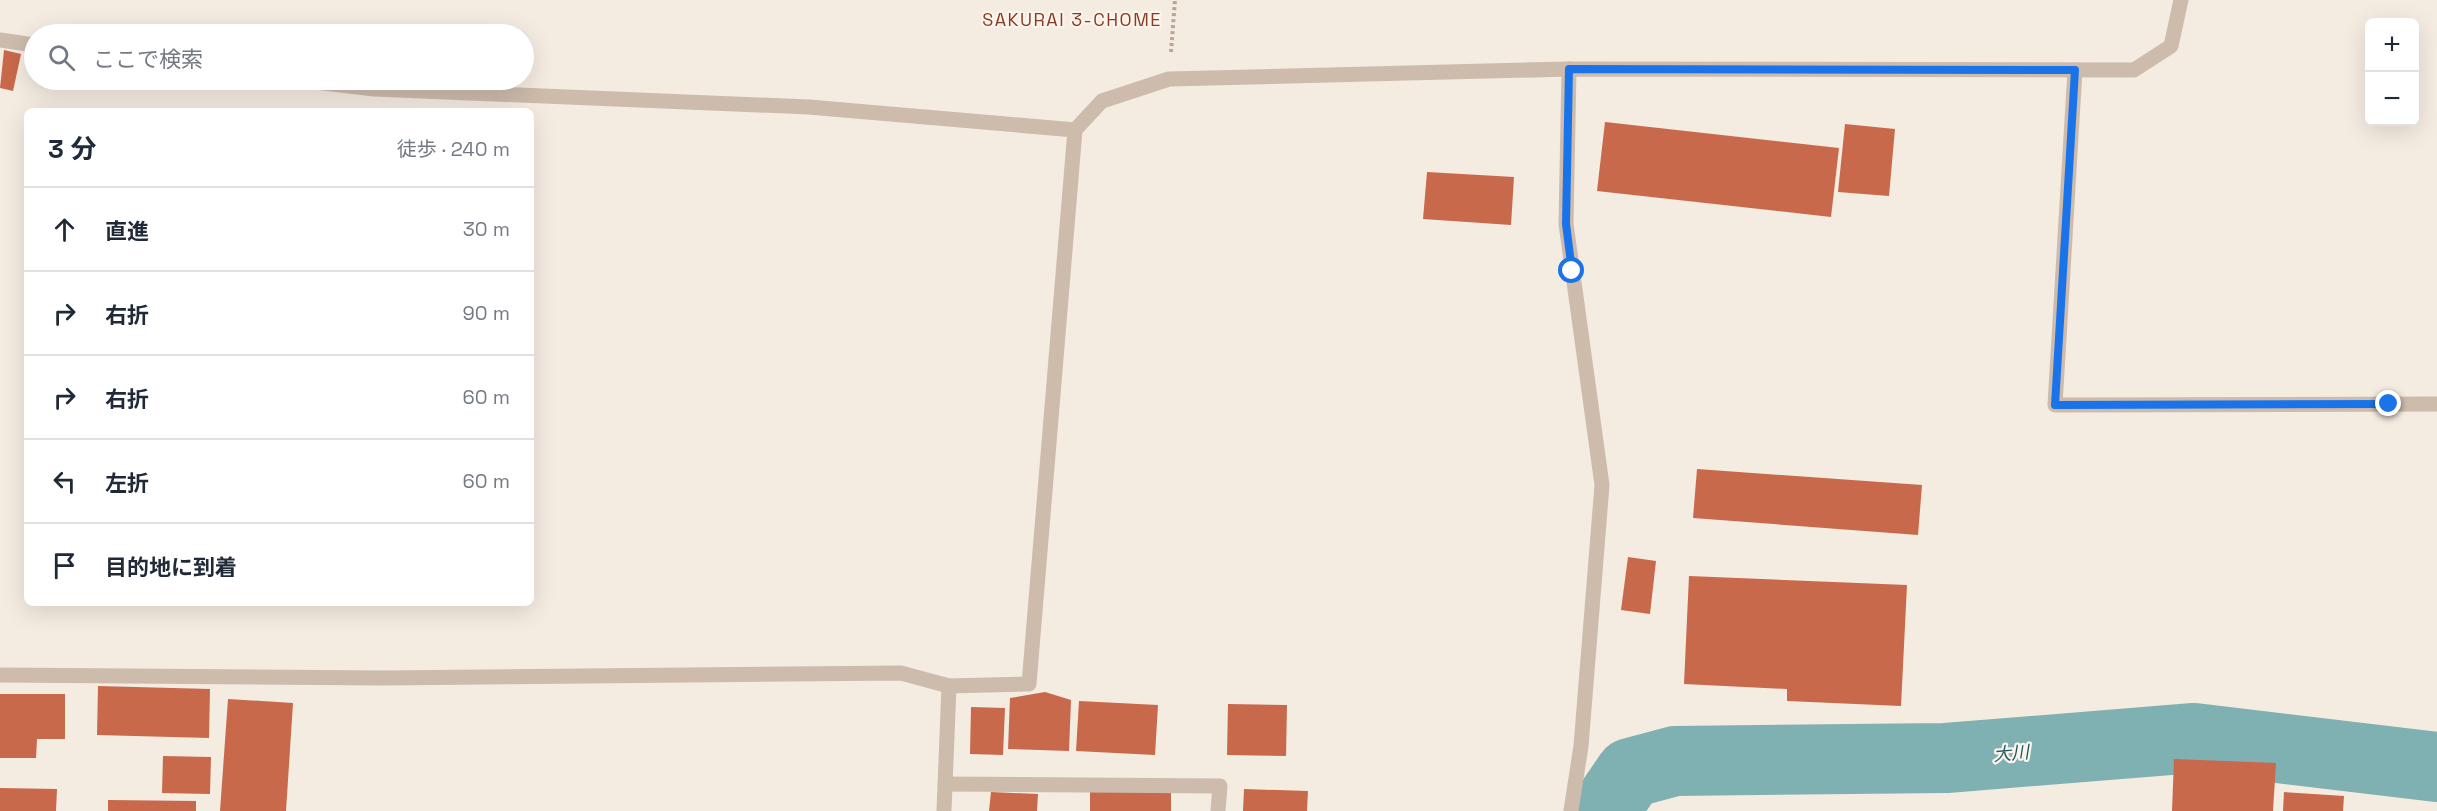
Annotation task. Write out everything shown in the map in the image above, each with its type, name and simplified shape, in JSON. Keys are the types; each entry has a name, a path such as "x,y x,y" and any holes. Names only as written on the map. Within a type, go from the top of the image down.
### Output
{"street":[{"path":"0,675 383,678 901,673 949,686 1029,684 1075,130 1102,100 1168,79 1569,69 2134,70 2171,46 2181,0"},
{"path":"0,40 24,44"},
{"path":"1569,69 1566,224 1602,485 1581,746 1571,811"},
{"path":"2075,70 2055,405 2437,404"},
{"path":"397,90 809,108 1075,130"},
{"path":"944,811 949,686"},
{"path":"945,784 1220,786 1218,811"}],"path":[{"path":"1168,79 1175,0"}],"building":[{"path":"4,50 21,54 13,91 0,88"},
{"path":"1605,122 1839,148 1831,217 1597,191"},
{"path":"1845,124 1895,129 1889,196 1838,192"},
{"path":"1427,172 1514,177 1511,225 1423,219"},
{"path":"1697,469 1922,485 1918,535 1693,518"},
{"path":"1628,557 1656,561 1650,614 1621,610"},
{"path":"1689,576 1907,585 1901,706 1787,701 1787,689 1684,684"},
{"path":"98,686 210,689 209,738 97,735"},
{"path":"1045,692 1071,700 1069,751 1008,749 1010,698"},
{"path":"0,694 65,694 65,739 37,739 36,758 0,758"},
{"path":"228,699 293,703 286,811 220,811"},
{"path":"1079,701 1158,705 1155,755 1076,751"},
{"path":"1228,704 1287,705 1286,756 1227,755"},
{"path":"971,707 1005,708 1003,755 970,754"},
{"path":"163,756 211,757 210,794 162,793"},
{"path":"2174,759 2276,763 2273,811 2172,811"},
{"path":"0,788 57,789 56,811 0,811"},
{"path":"1244,789 1308,791 1307,811 1243,811"},
{"path":"1090,791 1171,792 1171,811 1090,811"},
{"path":"991,792 1038,794 1037,811 989,811"},
{"path":"2284,792 2344,796 2343,811 2283,811"},
{"path":"108,800 196,801 196,811 108,811"}],"waterway":[{"name":"大川","path":"1604,811 1630,773 1675,761 1946,758 2194,738 2437,767"}],"district":[{"name":"SAKURAI 3-CHOME","path":"1072,19"}],"route":[{"path":"1572,271 1566,224 1569,69 2075,70 2055,405 2389,404"}]}
